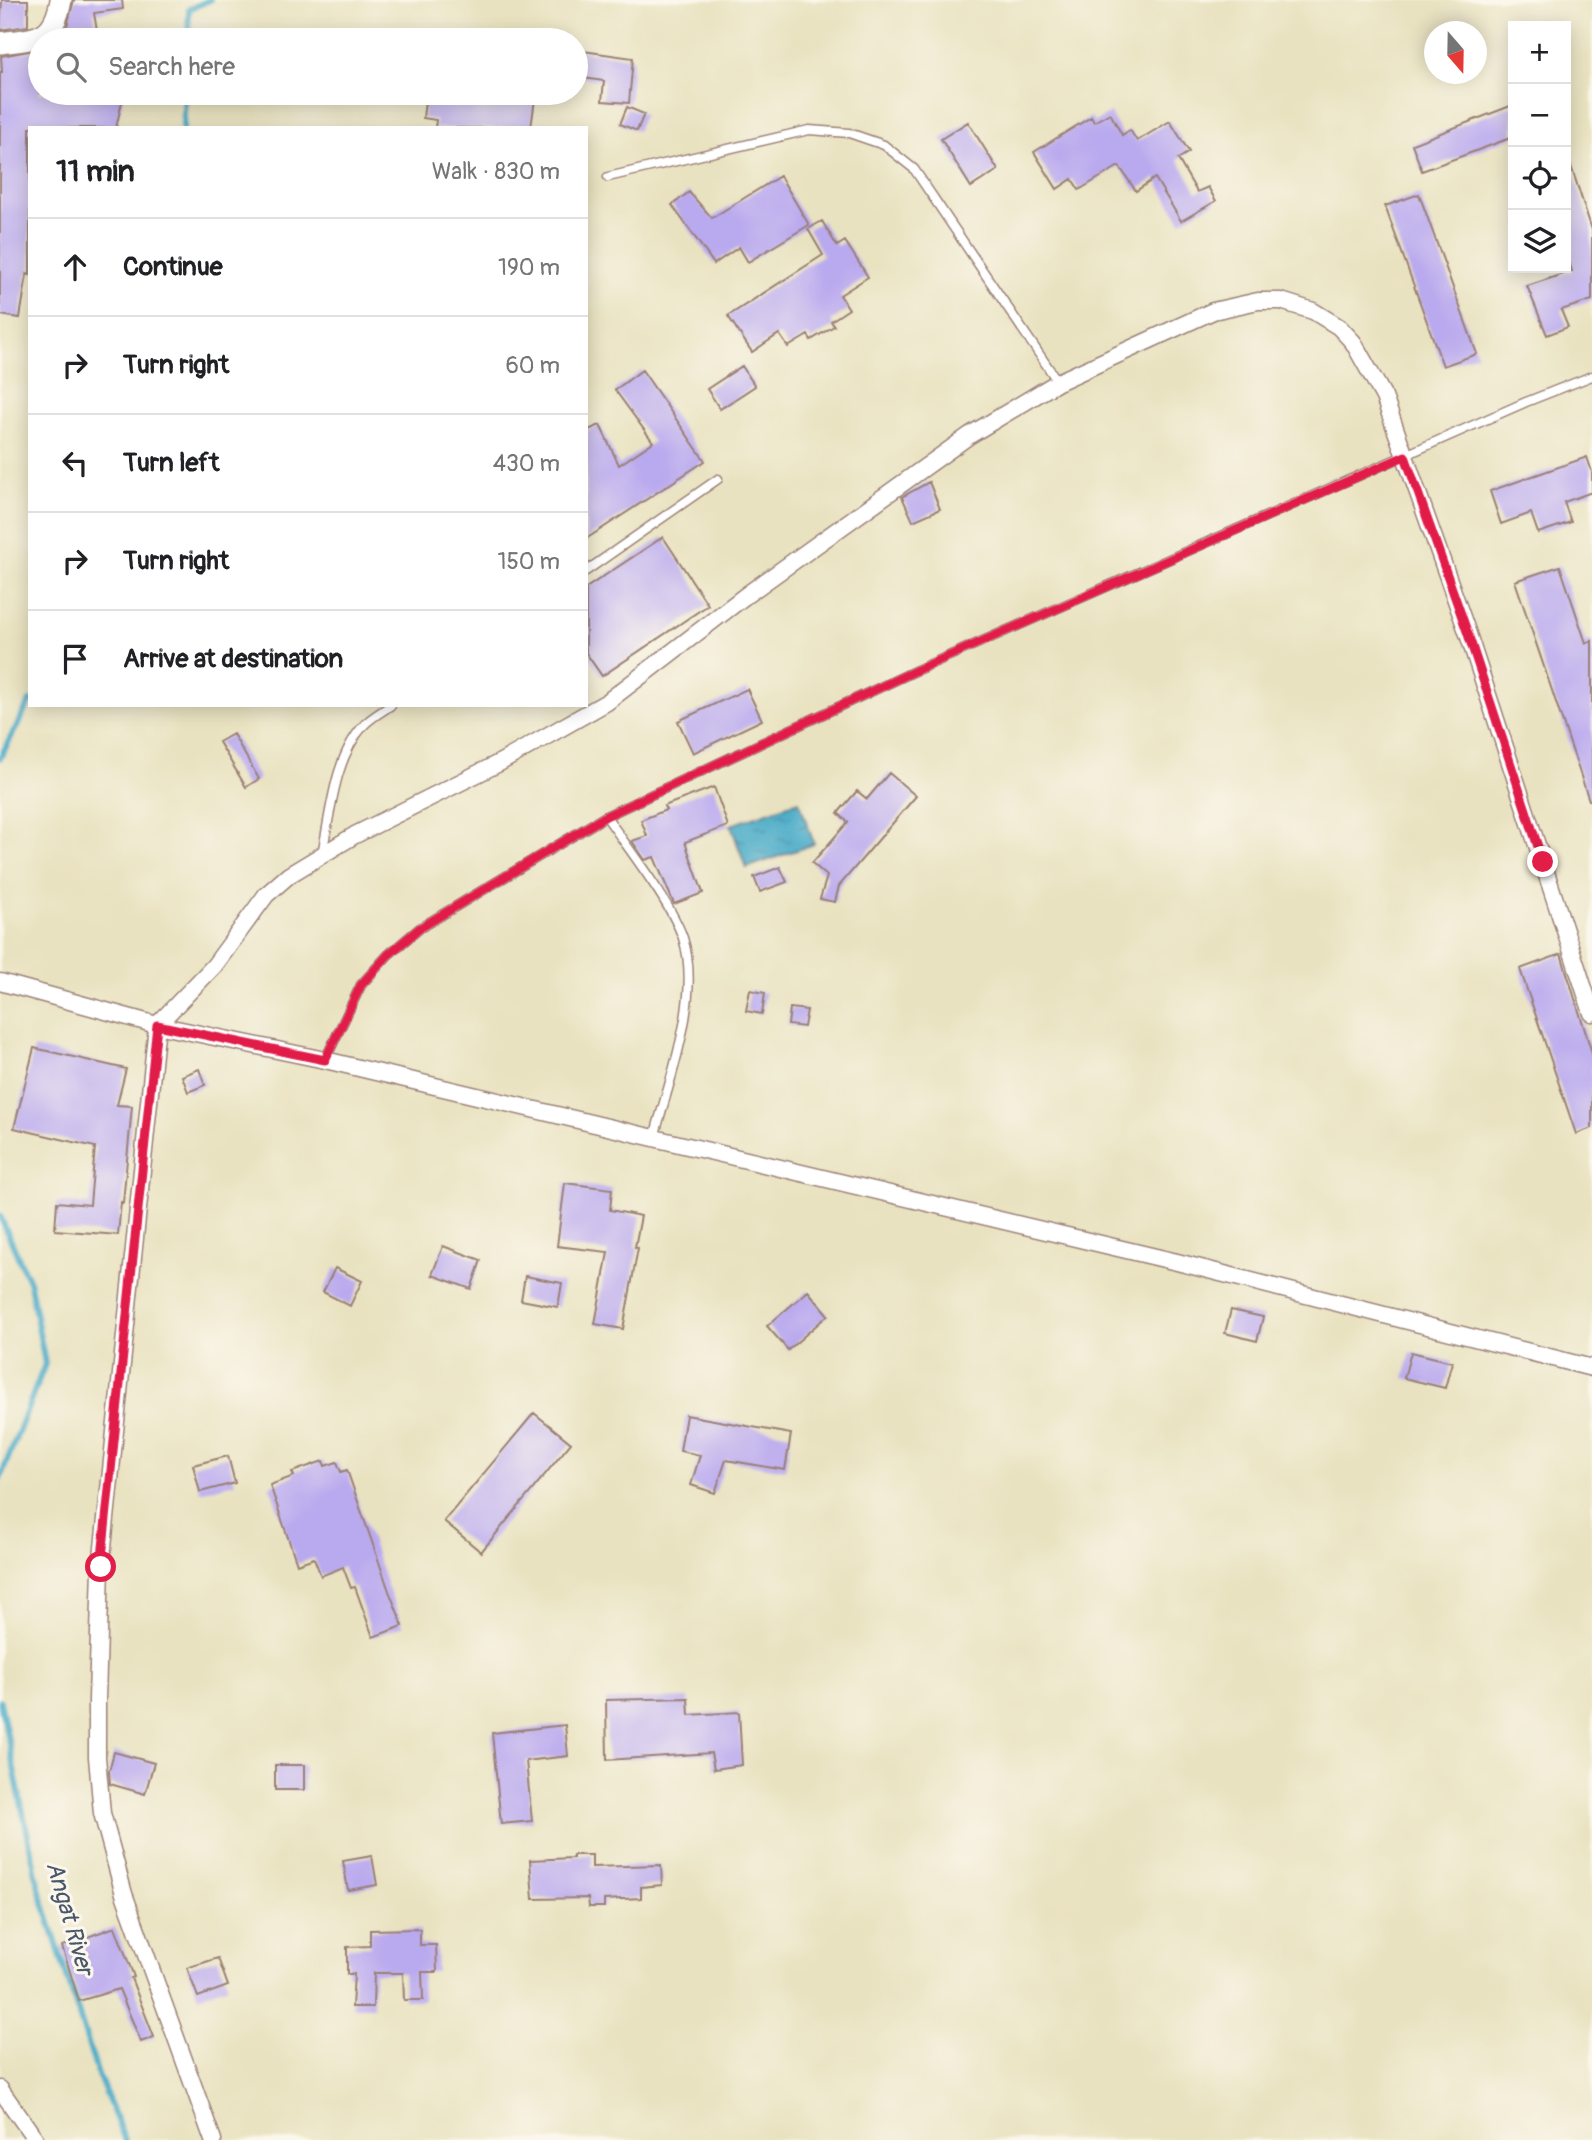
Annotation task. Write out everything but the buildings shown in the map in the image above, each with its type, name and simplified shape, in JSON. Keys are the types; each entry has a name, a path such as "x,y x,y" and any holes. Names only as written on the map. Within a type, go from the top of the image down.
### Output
{"street":[{"path":"52,28 61,0"},
{"path":"0,43 28,39"},
{"path":"213,2140 124,1894 102,1814 97,1758 101,1567 157,1025 214,966 266,895 289,875 355,835 501,762 607,702 745,596 970,435 1058,382 1213,311 1258,301 1280,301 1313,312 1339,327 1353,342 1384,397 1468,634 1592,1013"},
{"path":"0,982 157,1025 325,1060 1163,1259 1592,1368"},
{"path":"0,2090 36,2140"}],"lane":[{"path":"608,177 809,130 849,133 884,145 914,169 1058,382"},
{"path":"325,1060 361,985 388,955 420,928 606,816 917,670 1526,402 1592,376"},
{"path":"588,570 718,479"},
{"path":"322,854 341,767 351,742 366,722 388,707"},
{"path":"606,816 665,904 682,939 688,970 686,1006 680,1038 654,1138"}],"water":[{"path":"799,801 814,844 746,868 731,825"}],"waterway":[{"name":"Angat River","path":"188,28 189,9 210,0"},
{"name":"Angat River","path":"183,126 184,105"},
{"name":"Angat River","path":"0,758 28,705"},
{"name":"Angat River","path":"0,1216 30,1284 45,1364 0,1479"},
{"name":"Angat River","path":"0,1701 39,1888 97,2072 125,2140"}],"route":[{"path":"101,1567 157,1025 325,1060 361,985 388,955 420,928 606,816 917,670 1405,456 1468,634 1543,862"}]}
